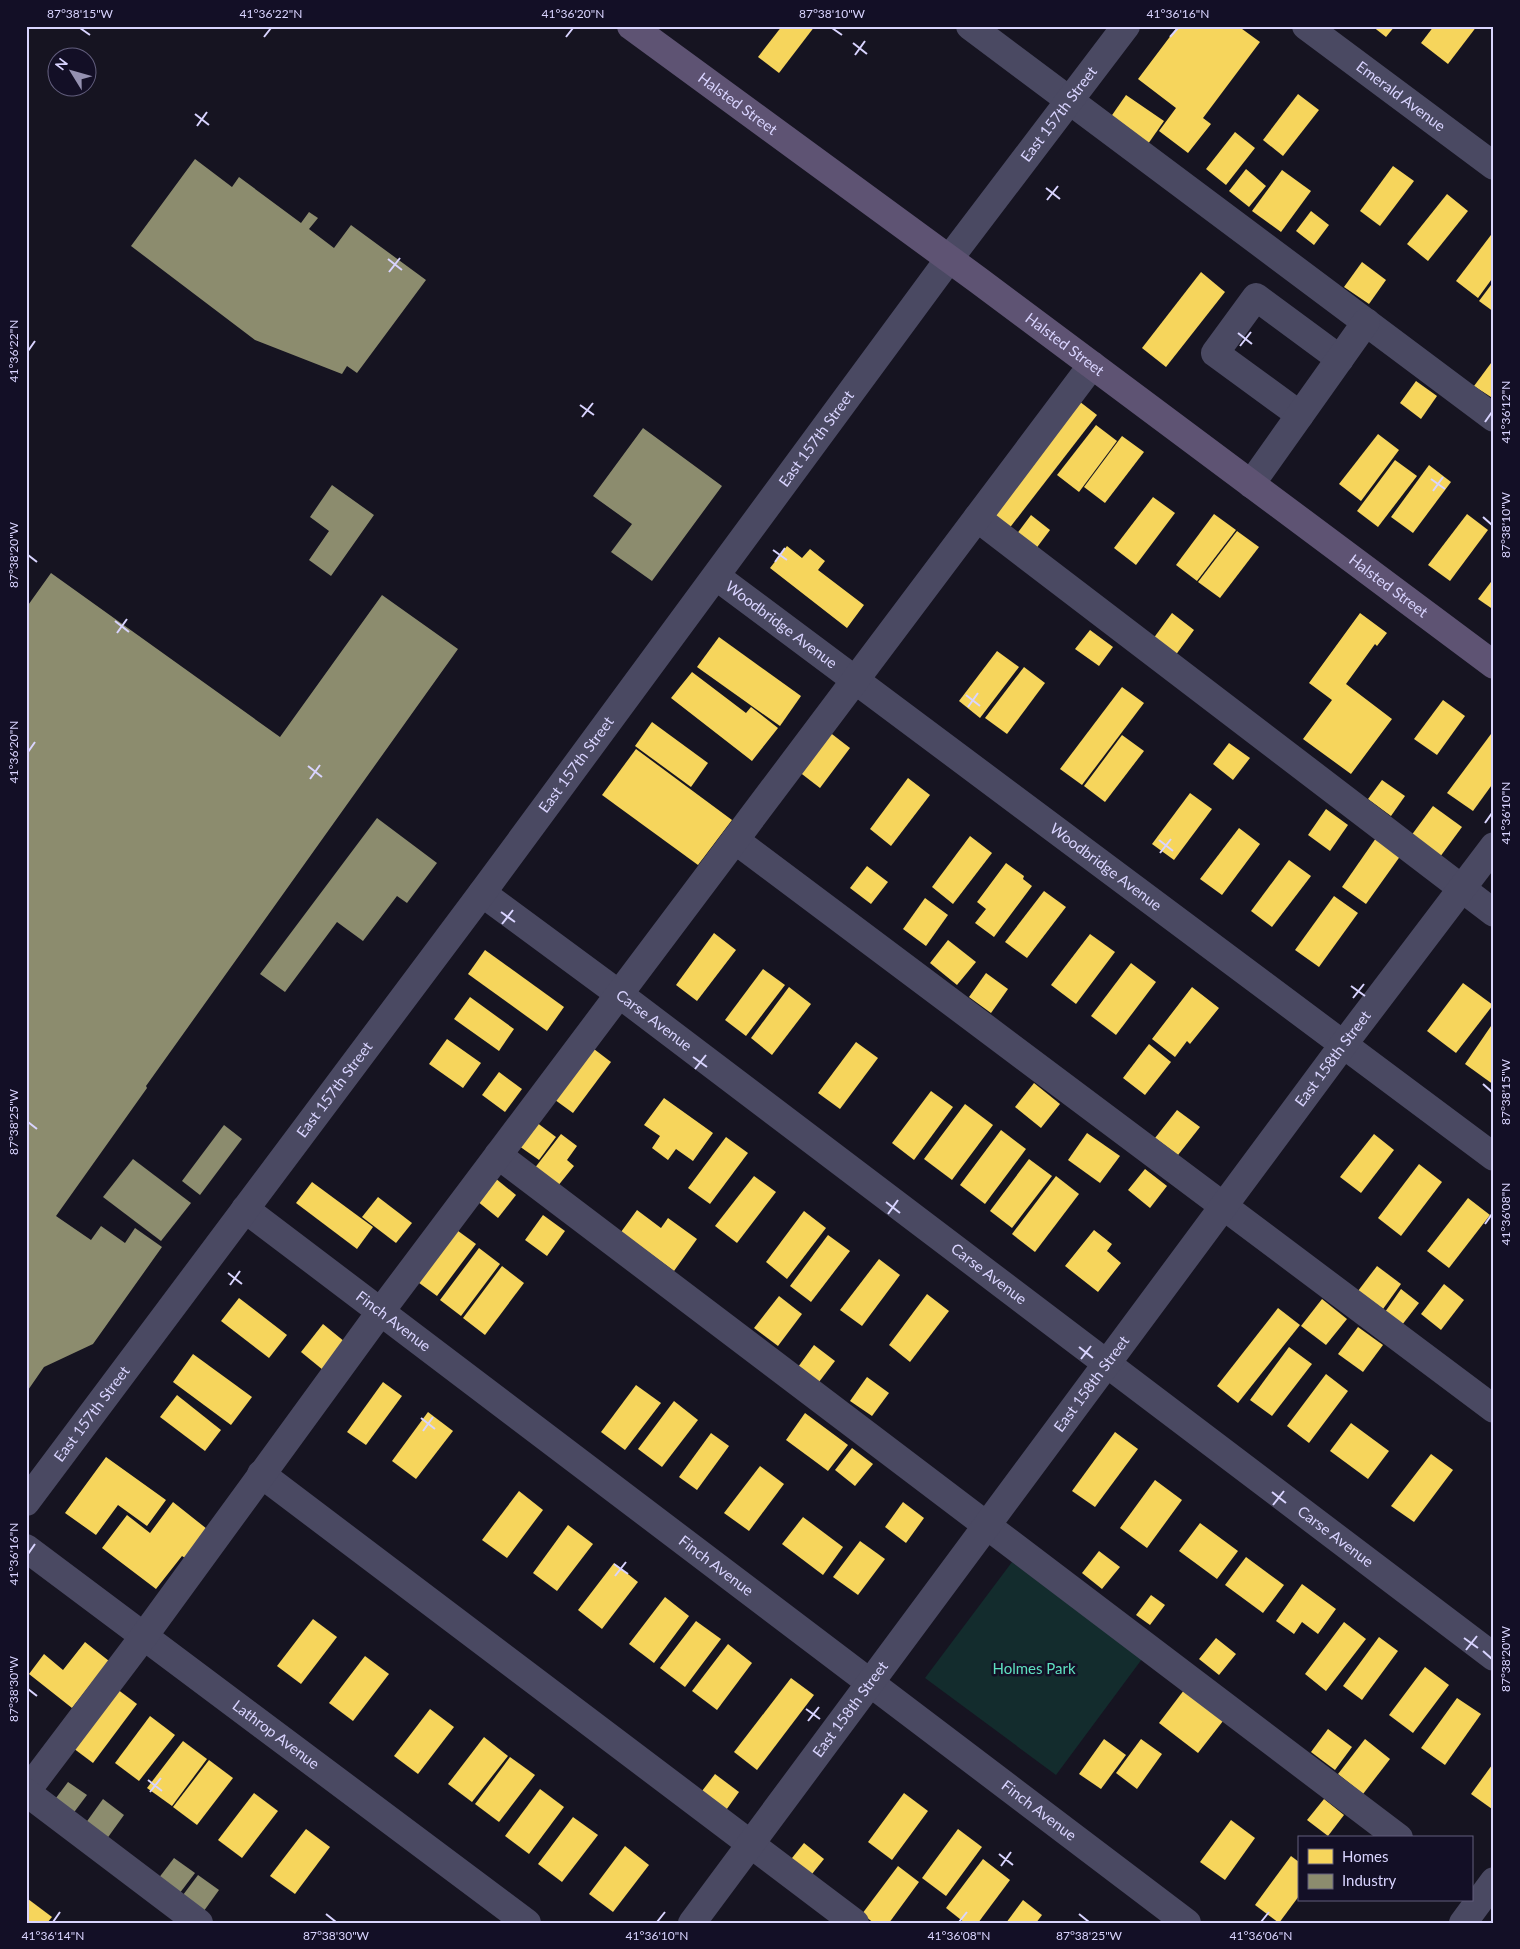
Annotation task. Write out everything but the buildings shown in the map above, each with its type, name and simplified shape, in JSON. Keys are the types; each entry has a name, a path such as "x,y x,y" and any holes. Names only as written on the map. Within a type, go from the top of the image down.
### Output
{"main road":[{"name":"Halsted Street","path":"631,26 949,259 1494,665"}],"street":[{"path":"970,26 1494,418"},
{"name":"East 157th Street","path":"26,1502 482,893 949,259 1126,26"},
{"name":"Emerald Avenue","path":"1306,26 1494,166"},
{"path":"1300,415 1215,353 1256,297 1340,359"},
{"path":"1251,484 1366,322"},
{"path":"199,1923 26,1792 144,1636 381,1311 1092,365"},
{"path":"977,518 1494,913"},
{"name":"Woodbridge Avenue","path":"717,576 1494,1157"},
{"path":"735,840 1494,1409"},
{"name":"East 158th Street","path":"692,1923 1343,1045 1494,846"},
{"name":"Carse Avenue","path":"482,893 1494,1657"},
{"path":"498,1155 1396,1836"},
{"name":"Finch Avenue","path":"246,1209 1188,1923"},
{"path":"261,1474 855,1923"},
{"name":"Lathrop Avenue","path":"26,1548 527,1923"}],"green space":[{"name":"Holmes Park","path":"1012,1562 1142,1659 1056,1775 925,1678"}]}
